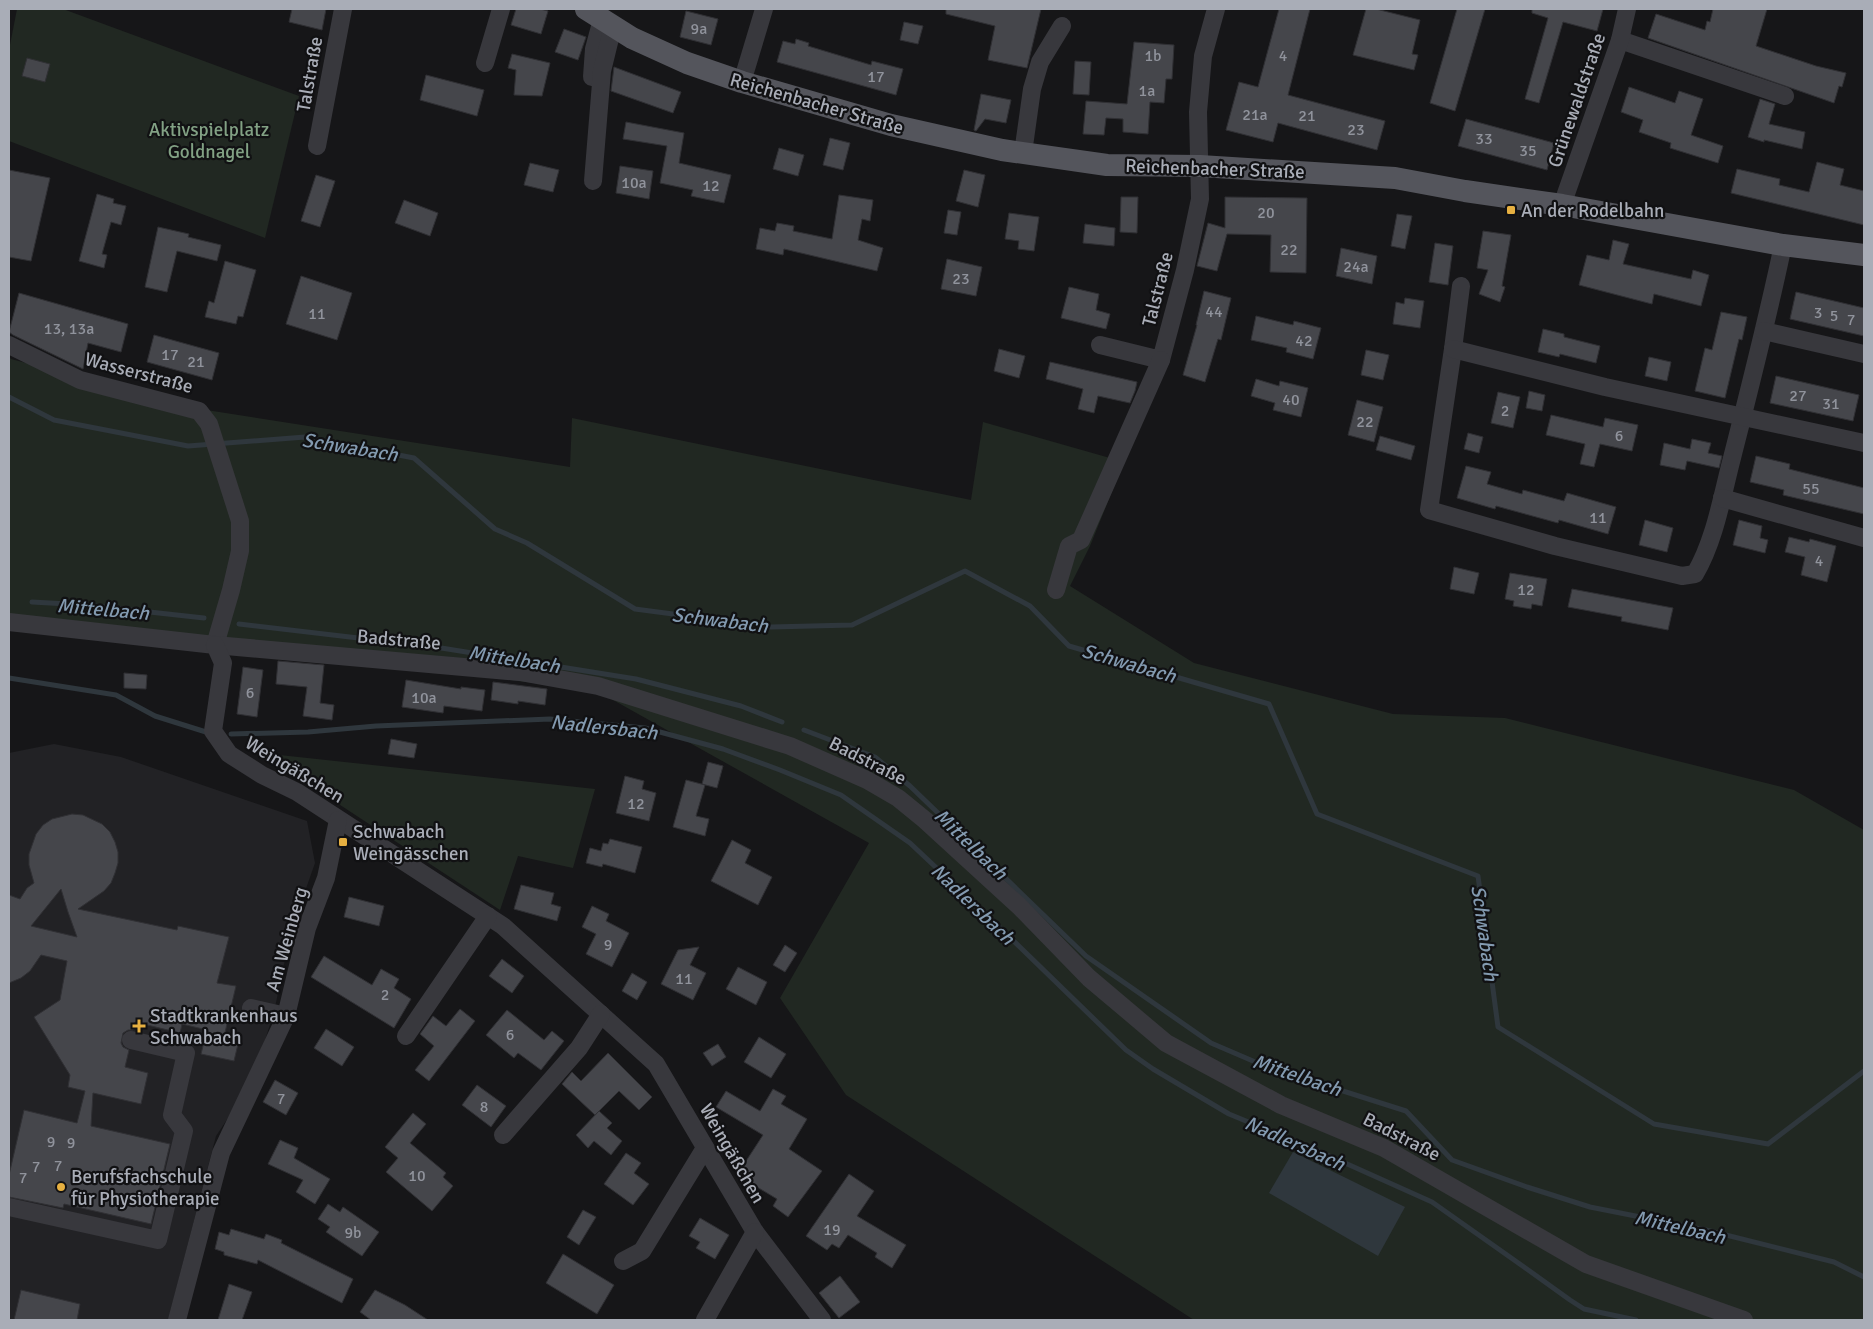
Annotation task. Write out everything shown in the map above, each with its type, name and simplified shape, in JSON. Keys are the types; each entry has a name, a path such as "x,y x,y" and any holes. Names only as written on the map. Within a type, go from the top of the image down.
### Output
{"main road":[{"name":"Reichenbacher Straße","path":"600,18 632,38 687,64 891,125 1002,150 1107,165 1200,166 1396,178 1465,191 1562,205 1783,245 1864,255"}],"street":[{"name":"Talstraße","path":"317,146 343,9"},
{"path":"485,63 501,9"},
{"path":"742,82 764,9"},
{"name":"Talstraße","path":"1056,590 1069,546 1081,540 1162,360 1185,270 1200,199 1198,112 1203,56 1216,9"},
{"name":"Grünewaldstraße","path":"1562,205 1620,40 1627,9"},
{"path":"588,117 594,49 600,18"},
{"path":"593,181 602,71 600,18"},
{"path":"1023,153 1032,90 1040,62 1062,26"},
{"path":"1620,40 1785,96"},
{"path":"1461,286 1429,510 1555,546 1682,576 1695,574 1705,557 1722,498 1764,331 1783,245"},
{"path":"1764,331 1864,354"},
{"name":"Wasserstraße","path":"9,345 80,380 199,411 209,424 240,522 240,551 215,645"},
{"path":"1100,345 1162,360"},
{"path":"1453,349 1605,387 1864,443"},
{"path":"1722,498 1864,538"},
{"name":"Badstraße","path":"9,622 215,645 483,667 563,679 598,686 790,746 867,780 898,798 925,820 1019,906 1089,978 1166,1044 1281,1104 1384,1148 1586,1264 1744,1320"},
{"name":"Weingäßchen","path":"215,645 223,663 213,731 228,754 297,792 503,926 656,1064 755,1232 822,1320"},
{"name":"Am Weinberg","path":"177,1320 221,1153 286,1016 307,928 326,878 338,820"},
{"path":"406,1036 488,916"},
{"path":"251,1008 286,1016"},
{"path":"503,1135 579,1048 601,1014"},
{"path":"9,1207 158,1240 184,1131 172,1115 186,1053 131,1040"},
{"path":"623,1261 642,1251 706,1148"},
{"path":"705,1320 755,1232"}],"shaded area":[{"name":"Stadtkrankenhaus Schwabach","path":"54,744 121,757 307,821 315,863 291,931 274,1012 265,1040 236,1106 216,1136 168,1320 9,1320 9,753"},
{"path":"1293,1152 1405,1207 1378,1256 1269,1193"}],"green space":[{"name":"Aktivspielplatz Goldnagel","path":"17,9 63,9 299,96 265,238 9,141 9,50"},
{"path":"9,357 200,409 570,467 572,418 971,500 983,422 1124,462 1090,546 1070,586 1194,663 1393,714 1505,718 1794,790 1864,830 1864,1320 1194,1320 846,1095 780,998 869,843 597,691 9,616"},
{"path":"261,753 595,789 573,868 518,856 500,910"}],"building":[{"path":"292,9 326,9 322,30 289,22"},
{"path":"516,9 548,11 541,34 511,25"},
{"path":"946,9 1041,9 1027,68 988,60 995,26 946,14"},
{"path":"1279,9 1310,9 1288,95 1385,121 1377,150 1278,123 1273,142 1226,130 1239,82 1258,87"},
{"path":"1366,9 1376,9 1420,20 1412,54 1418,55 1414,70 1353,55"},
{"path":"1457,9 1485,9 1455,111 1430,103"},
{"path":"1532,9 1603,9 1597,31 1563,22 1539,103 1525,99 1548,18 1532,13"},
{"path":"1713,9 1767,9 1756,46 1816,66 1846,73 1842,87 1839,86 1834,103 1648,38 1656,14 1705,30 1707,21 1710,22"},
{"path":"686,11 718,19 711,45 680,37"},
{"path":"904,22 923,26 918,44 900,40"},
{"path":"564,29 586,37 578,60 555,52"},
{"path":"796,39 809,43 808,46 871,65 872,61 903,69 896,95 777,62 783,41 795,44"},
{"path":"1134,42 1174,45 1172,79 1166,79 1164,103 1150,102 1148,134 1123,132 1123,119 1106,118 1104,135 1083,134 1086,101 1127,104"},
{"path":"512,54 550,63 542,96 514,95 516,70 508,68"},
{"path":"27,58 50,64 45,82 22,76"},
{"path":"1075,61 1091,62 1089,95 1073,94"},
{"path":"614,67 681,92 673,113 611,91"},
{"path":"426,75 484,90 477,116 420,100"},
{"path":"1629,87 1675,103 1679,91 1703,99 1691,135 1723,146 1718,163 1670,148 1671,143 1639,132 1643,120 1621,112"},
{"path":"981,94 1011,100 1006,123 985,119 976,131 974,130"},
{"path":"1760,99 1775,104 1769,124 1805,132 1802,149 1748,137"},
{"path":"1466,119 1554,143 1547,170 1458,146"},
{"path":"626,122 684,133 679,163 731,175 724,203 691,196 693,190 660,183 667,146 623,139"},
{"path":"830,138 850,143 843,170 823,165"},
{"path":"779,148 804,155 798,176 773,169"},
{"path":"1817,162 1844,169 1840,185 1864,191 1864,225 1731,193 1737,169 1780,179 1779,185 1809,192"},
{"path":"530,163 559,170 553,192 524,185"},
{"path":"620,166 653,171 649,199 616,193"},
{"path":"9,170 50,178 31,261 9,257"},
{"path":"964,170 985,175 978,207 956,201"},
{"path":"316,175 335,181 320,227 301,221"},
{"path":"97,194 114,199 113,203 126,206 121,225 111,222 102,254 107,255 104,268 79,261"},
{"path":"839,195 873,200 870,221 862,219 858,240 883,248 877,271 784,249 783,255 756,249 760,228 775,231 777,223 794,226 793,231 832,239"},
{"path":"1121,197 1138,197 1137,233 1120,232"},
{"path":"1225,197 1307,198 1306,273 1270,272 1271,235 1227,234 1217,271 1197,266 1208,223 1225,228"},
{"path":"404,200 438,213 430,236 395,223"},
{"path":"948,210 961,212 957,235 944,233"},
{"path":"1009,213 1039,217 1034,251 1018,249 1019,241 1005,239"},
{"path":"1397,214 1412,216 1405,249 1391,246"},
{"path":"1085,224 1115,228 1114,246 1083,243"},
{"path":"158,227 189,234 188,237 221,245 217,261 177,251 167,292 145,287"},
{"path":"1483,231 1511,235 1502,286 1505,287 1500,302 1479,294 1488,270 1477,268"},
{"path":"1613,240 1629,244 1623,264 1691,279 1693,270 1709,275 1701,306 1654,294 1652,304 1579,285 1587,255 1609,260"},
{"path":"1435,243 1453,246 1448,285 1429,282"},
{"path":"1341,248 1377,256 1372,284 1336,276"},
{"path":"947,259 982,267 976,296 941,289"},
{"path":"225,261 256,270 243,317 238,316 236,324 205,317 209,301 214,303"},
{"path":"301,276 352,293 337,340 286,324"},
{"path":"1069,287 1099,294 1096,310 1110,314 1106,329 1061,318"},
{"path":"1204,291 1231,298 1221,340 1218,339 1205,382 1183,375"},
{"path":"1796,292 1864,308 1864,336 1790,319"},
{"path":"19,293 128,324 121,352 88,343 83,369 13,335 9,332"},
{"path":"1405,298 1424,301 1420,328 1393,324 1396,302 1404,304"},
{"path":"1721,312 1747,317 1742,340 1739,339 1725,398 1695,391 1705,348 1712,350"},
{"path":"1256,316 1293,325 1294,321 1321,328 1313,359 1286,352 1287,348 1251,340"},
{"path":"1543,329 1564,334 1564,337 1600,346 1596,363 1560,354 1559,357 1538,352"},
{"path":"154,335 219,353 212,380 147,362"},
{"path":"999,349 1025,356 1019,378 994,371"},
{"path":"1366,350 1389,355 1383,380 1361,375"},
{"path":"1649,357 1671,362 1667,381 1645,376"},
{"path":"1050,362 1137,382 1130,403 1098,396 1094,413 1078,409 1083,389 1046,379"},
{"path":"1776,376 1859,395 1853,421 1770,403"},
{"path":"1256,379 1279,386 1280,381 1308,388 1301,417 1273,410 1275,403 1251,396"},
{"path":"1529,391 1545,395 1542,411 1526,408"},
{"path":"1498,392 1520,397 1513,428 1491,423"},
{"path":"1357,400 1383,407 1374,442 1348,435"},
{"path":"1551,415 1603,427 1605,418 1638,425 1632,451 1600,444 1594,467 1580,464 1585,444 1546,435"},
{"path":"1468,433 1483,437 1479,453 1464,449"},
{"path":"1380,436 1415,446 1411,460 1376,450"},
{"path":"1692,439 1711,443 1708,453 1722,456 1719,468 1687,461 1685,470 1660,465 1664,443 1690,449"},
{"path":"1756,456 1790,464 1789,469 1864,488 1864,514 1783,495 1784,490 1750,482"},
{"path":"1466,466 1491,472 1487,484 1522,494 1523,490 1564,501 1567,493 1616,507 1608,534 1559,520 1558,523 1496,506 1495,509 1457,498"},
{"path":"1645,520 1673,528 1667,552 1639,545"},
{"path":"1739,520 1762,526 1760,538 1768,540 1765,553 1733,545"},
{"path":"1789,537 1809,542 1810,539 1836,546 1827,582 1801,575 1805,557 1785,552"},
{"path":"1454,567 1479,573 1474,594 1450,589"},
{"path":"1510,573 1547,579 1542,606 1532,604 1531,609 1513,606 1514,601 1505,599"},
{"path":"1572,589 1673,608 1668,630 1621,621 1622,617 1568,607"},
{"path":"278,661 324,665 320,703 334,705 332,720 303,716 307,687 276,684"},
{"path":"243,667 263,670 257,717 237,714"},
{"path":"124,673 147,675 146,689 124,688"},
{"path":"406,680 461,689 461,687 485,690 482,711 444,706 443,713 402,707"},
{"path":"493,682 547,689 545,705 491,700"},
{"path":"391,739 417,744 414,758 388,754"},
{"path":"708,762 723,766 717,788 702,784"},
{"path":"625,776 644,781 642,789 656,793 649,821 616,813"},
{"path":"686,780 705,785 696,816 709,819 705,836 673,827"},
{"path":"72,814 83,815 102,824 110,832 118,852 118,863 111,883 104,891 78,909 177,930 178,926 229,937 217,983 236,986 223,1041 238,1044 234,1061 201,1054 207,1030 182,1024 180,1033 135,1022 133,1030 123,1033 121,1043 123,1047 129,1050 125,1067 148,1073 141,1104 93,1093 91,1126 170,1144 151,1224 64,1204 63,1208 9,1197 9,1175 24,1110 77,1123 85,1091 68,1087 70,1075 34,1017 60,1000 67,961 41,955 30,971 21,978 9,983 9,895 20,899 27,888 34,883 29,865 29,854 36,834 43,825 52,819","holes":["61,889 77,937 31,926"]},
{"path":"610,839 642,847 635,873 603,864 602,867 586,863 590,848 601,851 603,843 608,844"},
{"path":"732,840 751,850 745,863 772,877 758,905 711,881"},
{"path":"521,885 554,893 551,904 561,907 557,921 514,909"},
{"path":"349,897 384,906 379,926 344,917"},
{"path":"592,906 609,914 606,921 629,933 612,967 586,954 596,934 582,927"},
{"path":"785,945 797,953 785,972 773,965"},
{"path":"699,947 690,965 706,973 693,1000 661,984 678,950"},
{"path":"324,956 372,985 381,969 399,979 394,988 411,999 394,1028 311,977"},
{"path":"502,959 524,976 512,993 489,976"},
{"path":"738,967 767,982 756,1005 726,989"},
{"path":"632,973 647,982 637,1000 622,991"},
{"path":"460,1009 475,1021 429,1081 415,1070 434,1046 420,1034 433,1016 446,1026"},
{"path":"507,1010 544,1040 552,1031 564,1041 541,1070 518,1053 514,1058 486,1035"},
{"path":"326,1029 354,1047 342,1066 314,1048"},
{"path":"759,1037 786,1054 771,1078 744,1062"},
{"path":"718,1044 726,1057 712,1066 703,1053"},
{"path":"608,1053 652,1097 639,1110 619,1091 595,1115 562,1084 572,1072 581,1081"},
{"path":"275,1080 298,1093 286,1115 263,1102"},
{"path":"477,1085 506,1106 491,1127 462,1105"},
{"path":"773,1089 786,1096 781,1104 807,1119 789,1149 822,1171 788,1217 773,1206 777,1199 737,1175 763,1135 716,1107 726,1091 760,1111"},
{"path":"599,1111 612,1123 607,1128 622,1141 611,1155 594,1141 588,1148 576,1135"},
{"path":"413,1113 426,1124 410,1143 446,1173 443,1177 453,1186 432,1211 386,1172 398,1158 385,1147"},
{"path":"280,1140 298,1148 294,1158 330,1179 315,1204 296,1192 303,1180 268,1164"},
{"path":"626,1153 641,1163 634,1173 649,1184 633,1205 604,1184"},
{"path":"849,1174 874,1191 857,1216 906,1245 892,1268 875,1257 877,1253 848,1235 839,1248 832,1244 827,1250 806,1236"},
{"path":"328,1204 340,1212 343,1207 379,1232 362,1256 326,1232 330,1227 318,1219"},
{"path":"583,1210 596,1217 579,1245 567,1237"},
{"path":"700,1218 729,1235 715,1259 696,1248 700,1242 689,1236"},
{"path":"231,1229 264,1239 266,1234 282,1240 281,1243 353,1279 342,1303 258,1260 257,1264 224,1255 224,1252 215,1249 219,1232 229,1235"},
{"path":"563,1254 614,1285 597,1314 546,1283"},
{"path":"840,1276 860,1302 839,1318 819,1293"},
{"path":"229,1284 252,1292 242,1320 218,1320"},
{"path":"21,1290 80,1304 77,1320 14,1320"},
{"path":"375,1290 405,1305 428,1320 371,1320 360,1312"}],"waterway":[{"name":"Schwabach","path":"9,397 54,420 188,446 305,437 414,458 495,529 527,543 635,609 771,627 852,625 965,571 1030,606 1069,646 1269,704 1317,814 1478,876 1498,1027 1654,1124 1768,1144 1864,1071"},
{"name":"Mittelbach","path":"32,602 86,605 204,618"},
{"name":"Mittelbach","path":"239,624 435,647 636,679 741,706 782,722"},
{"name":"Nadlersbach","path":"9,678 116,695 155,716 206,732"},
{"name":"Nadlersbach","path":"231,734 308,732 376,726 550,719 645,728 723,749 841,795 910,843 1126,1050 1153,1069 1229,1114 1316,1150 1432,1202 1584,1309 1636,1320"},
{"name":"Mittelbach","path":"804,730 875,757 910,786 1086,956 1211,1043 1267,1067 1406,1111 1452,1160 1527,1187 1590,1207 1706,1230 1834,1262 1864,1277"}],"place":[{"name":"An der Rodelbahn","path":"1511,210"},
{"name":"Schwabach Weingässchen","path":"343,842"},
{"name":"Stadtkrankenhaus Schwabach","path":"139,1026"},
{"name":"Berufsfachschule für Physiotherapie","path":"61,1187"}]}
